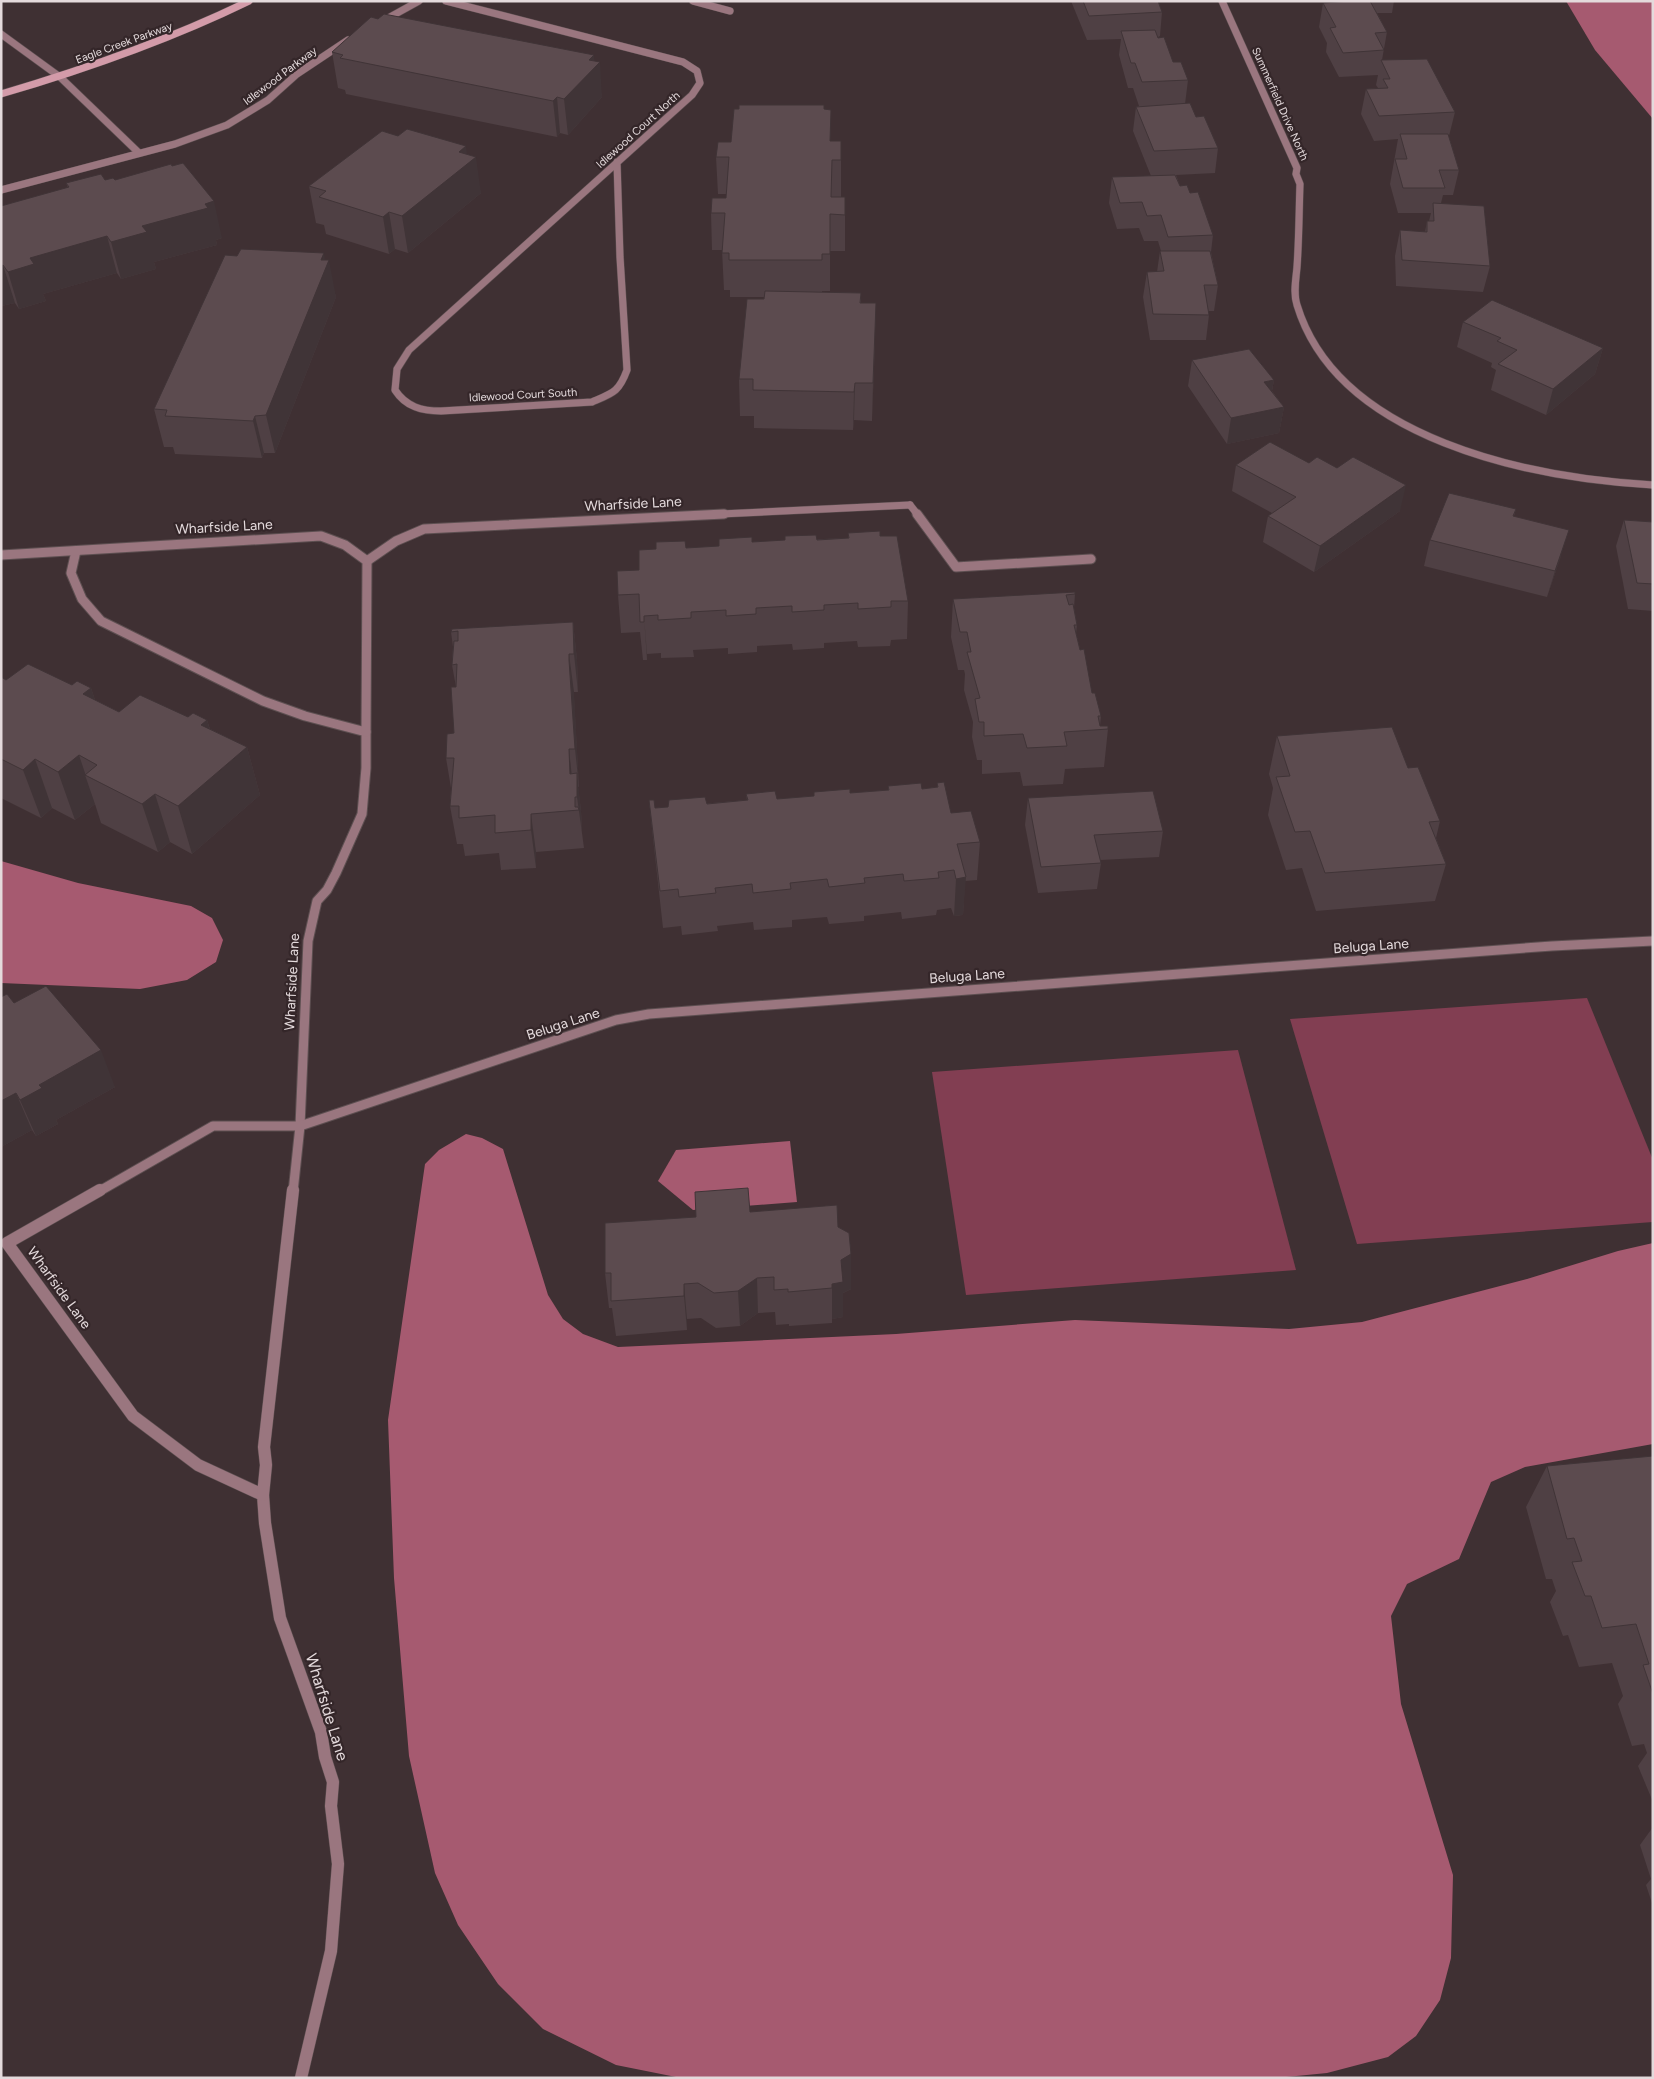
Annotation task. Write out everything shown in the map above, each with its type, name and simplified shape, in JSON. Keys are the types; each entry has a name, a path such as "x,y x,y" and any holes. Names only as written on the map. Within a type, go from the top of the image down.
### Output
{"street":[{"name":"Eagle Creek Parkway","path":"1,94 60,77 146,47 214,19 249,1"},
{"path":"377,23 419,1"},
{"name":"Idlewood Court North","path":"446,1 683,62 697,71 700,83 692,95 472,292"},
{"path":"693,1 730,10"},
{"name":"Summerfield Drive North","path":"1222,1 1296,168 1300,184 1296,305 1308,338 1322,360 1343,381 1383,412 1432,438 1489,460 1545,474 1596,482 1653,485"},
{"path":"1,34 60,77 139,153"},
{"name":"Idlewood Parkway","path":"1,190 190,139 227,125 268,100 297,74 354,36"},
{"name":"Idlewood Court South","path":"472,292 409,350 402,360 397,369 395,390 406,405 422,410 441,412 583,404 608,395 621,386 627,370 620,258 617,162"},
{"name":"Wharfside Lane","path":"367,561 396,541 424,529 910,505 956,567 1091,559"},
{"name":"Wharfside Lane","path":"1,555 321,536 345,546 367,561"},
{"path":"76,551 71,573 82,599 101,621 263,701 305,716 366,732"},
{"name":"Wharfside Lane","path":"301,2078 331,1951 338,1864 331,1806 333,1782 325,1757 321,1732 280,1618 265,1523 263,1495 266,1465 264,1447 300,1126 308,941 317,901 327,890 336,873 362,814 366,768 367,561"},
{"name":"Beluga Lane","path":"300,1126 616,1020 649,1014 1552,946 1653,941"},
{"name":"Wharfside Lane","path":"263,1495 198,1465 133,1416 7,1243 213,1126 300,1126"}],"shaded area":[{"path":"1566,1 1653,1 1653,119 1595,50"},
{"path":"1,861 78,883 191,906 212,918 223,940 216,962 187,980 140,989 1,983"},
{"path":"1587,998 1653,1160 1653,1222 1357,1244 1290,1019"},
{"path":"1238,1050 1296,1270 966,1295 932,1072"},
{"path":"466,1134 482,1138 503,1149 548,1295 563,1319 583,1334 618,1347 896,1334 1075,1320 1289,1329 1362,1322 1527,1279 1618,1251 1653,1243 1653,1444 1525,1467 1491,1482 1459,1559 1407,1584 1391,1616 1401,1704 1453,1875 1451,1958 1440,2000 1416,2036 1388,2057 1327,2073 1276,2078 681,2078 616,2065 543,2029 498,1984 458,1925 435,1873 409,1756 394,1578 388,1420 425,1164 439,1150"},
{"path":"790,1141 797,1202 693,1210 658,1181 676,1150"}],"building":[{"path":"1083,1 1158,1 1162,12 1089,16"},
{"path":"1370,1 1387,32 1375,33 1384,50 1343,53 1330,28 1336,27 1323,3"},
{"path":"384,14 594,55 589,60 600,62 564,99 557,97 553,101 340,58 343,55 332,52 371,17 378,19"},
{"path":"1155,30 1158,38 1164,37 1173,62 1181,62 1188,80 1142,82 1135,63 1131,63 1121,31"},
{"path":"1427,59 1455,112 1379,116 1366,89 1388,88 1383,79 1390,79 1381,60"},
{"path":"1190,103 1196,117 1204,116 1218,148 1154,151 1136,107"},
{"path":"739,105 824,105 824,109 831,110 830,141 841,141 841,160 832,160 831,197 845,197 845,215 830,214 830,254 822,254 822,260 729,260 729,253 722,253 725,213 711,213 712,198 726,198 729,157 716,157 718,142 731,142 734,109 739,109"},
{"path":"407,129 466,146 459,152 476,157 402,216 389,212 383,217 319,197 326,191 309,186 382,131 398,136"},
{"path":"1400,134 1448,134 1459,170 1439,170 1445,188 1403,188 1395,159 1407,159"},
{"path":"183,163 214,201 205,204 208,208 142,226 147,232 111,242 107,236 30,258 34,264 8,272 3,265 1,266 1,206 69,187 66,183 101,174 105,180 113,178 115,180 171,164 172,166"},
{"path":"1175,175 1180,186 1187,185 1190,193 1198,192 1213,235 1168,237 1161,215 1147,216 1142,202 1120,203 1112,177"},
{"path":"1433,203 1484,206 1490,266 1402,260 1400,230 1427,232 1427,221 1434,221"},
{"path":"241,249 324,253 321,260 329,260 266,415 255,416 253,421 165,416 167,410 154,409 225,255 237,256"},
{"path":"1160,251 1210,251 1218,285 1204,285 1209,315 1153,314 1147,272 1164,271"},
{"path":"765,291 861,293 860,303 876,303 873,383 855,383 854,392 753,390 753,379 739,379 747,299 764,299"},
{"path":"1492,300 1603,348 1553,389 1498,364 1517,350 1497,341 1501,338 1463,322"},
{"path":"1249,349 1274,380 1264,382 1284,407 1231,418 1192,360"},
{"path":"1270,442 1309,463 1317,457 1337,468 1353,457 1406,485 1320,546 1268,516 1296,497 1236,465"},
{"path":"1449,493 1516,509 1513,516 1569,530 1555,571 1430,540"},
{"path":"1624,520 1653,522 1653,584 1637,583"},
{"path":"880,531 880,536 897,536 908,601 891,601 891,607 858,609 858,603 824,605 824,610 792,612 792,606 756,608 756,614 726,616 726,610 691,612 691,618 658,620 658,615 644,616 644,622 640,622 639,594 618,595 617,571 639,570 639,550 656,549 656,542 685,541 686,548 719,546 719,539 752,537 752,542 785,540 785,536 816,535 817,540 849,538 848,533"},
{"path":"1075,592 1075,594 1066,595 1069,605 1073,604 1077,625 1074,625 1080,650 1084,649 1092,693 1095,693 1101,716 1098,716 1100,726 1108,726 1108,729 1064,732 1067,746 1027,748 1023,734 984,736 984,722 979,722 975,699 980,698 967,652 971,652 967,632 960,632 953,599"},
{"path":"573,622 574,654 569,654 569,660 575,749 569,749 570,774 577,773 575,807 578,807 579,810 531,814 531,830 495,833 495,815 459,818 459,806 450,806 454,758 446,758 447,734 454,733 451,687 456,687 457,664 452,665 454,641 458,641 458,631 451,632 452,629"},
{"path":"28,664 72,685 77,681 91,688 83,694 119,712 140,695 188,717 193,713 207,720 201,725 247,747 178,806 155,794 142,804 85,775 97,765 79,755 58,772 35,759 23,770 1,759 1,677 6,680"},
{"path":"1392,727 1408,768 1418,767 1440,821 1429,822 1446,864 1325,873 1310,831 1295,832 1276,777 1290,776 1277,736"},
{"path":"944,782 951,813 971,811 980,842 957,844 966,877 956,879 954,870 938,872 939,878 904,881 903,874 864,878 865,883 829,887 827,879 790,883 791,889 753,893 752,884 715,888 716,893 679,897 678,889 660,891 649,800 654,800 655,808 668,807 669,800 705,797 707,804 748,800 746,794 775,791 777,799 814,796 814,792 850,789 850,793 889,790 888,786 921,783 922,789 938,787 937,783"},
{"path":"1153,791 1163,831 1094,835 1101,863 1041,867 1028,798"},
{"path":"46,986 101,1050 39,1085 42,1088 20,1100 16,1093 1,1101 1,997 7,994 14,1003"},
{"path":"748,1188 750,1212 837,1205 838,1227 849,1233 851,1254 841,1260 843,1282 832,1284 832,1288 788,1292 788,1289 774,1290 774,1277 757,1278 738,1291 714,1293 698,1283 684,1284 684,1296 611,1301 611,1273 605,1273 605,1223 696,1217 695,1192"},
{"path":"1653,1456 1653,1694 1643,1665 1649,1664 1636,1624 1602,1628 1591,1596 1585,1596 1572,1562 1582,1561 1574,1538 1567,1539 1547,1466"}]}
